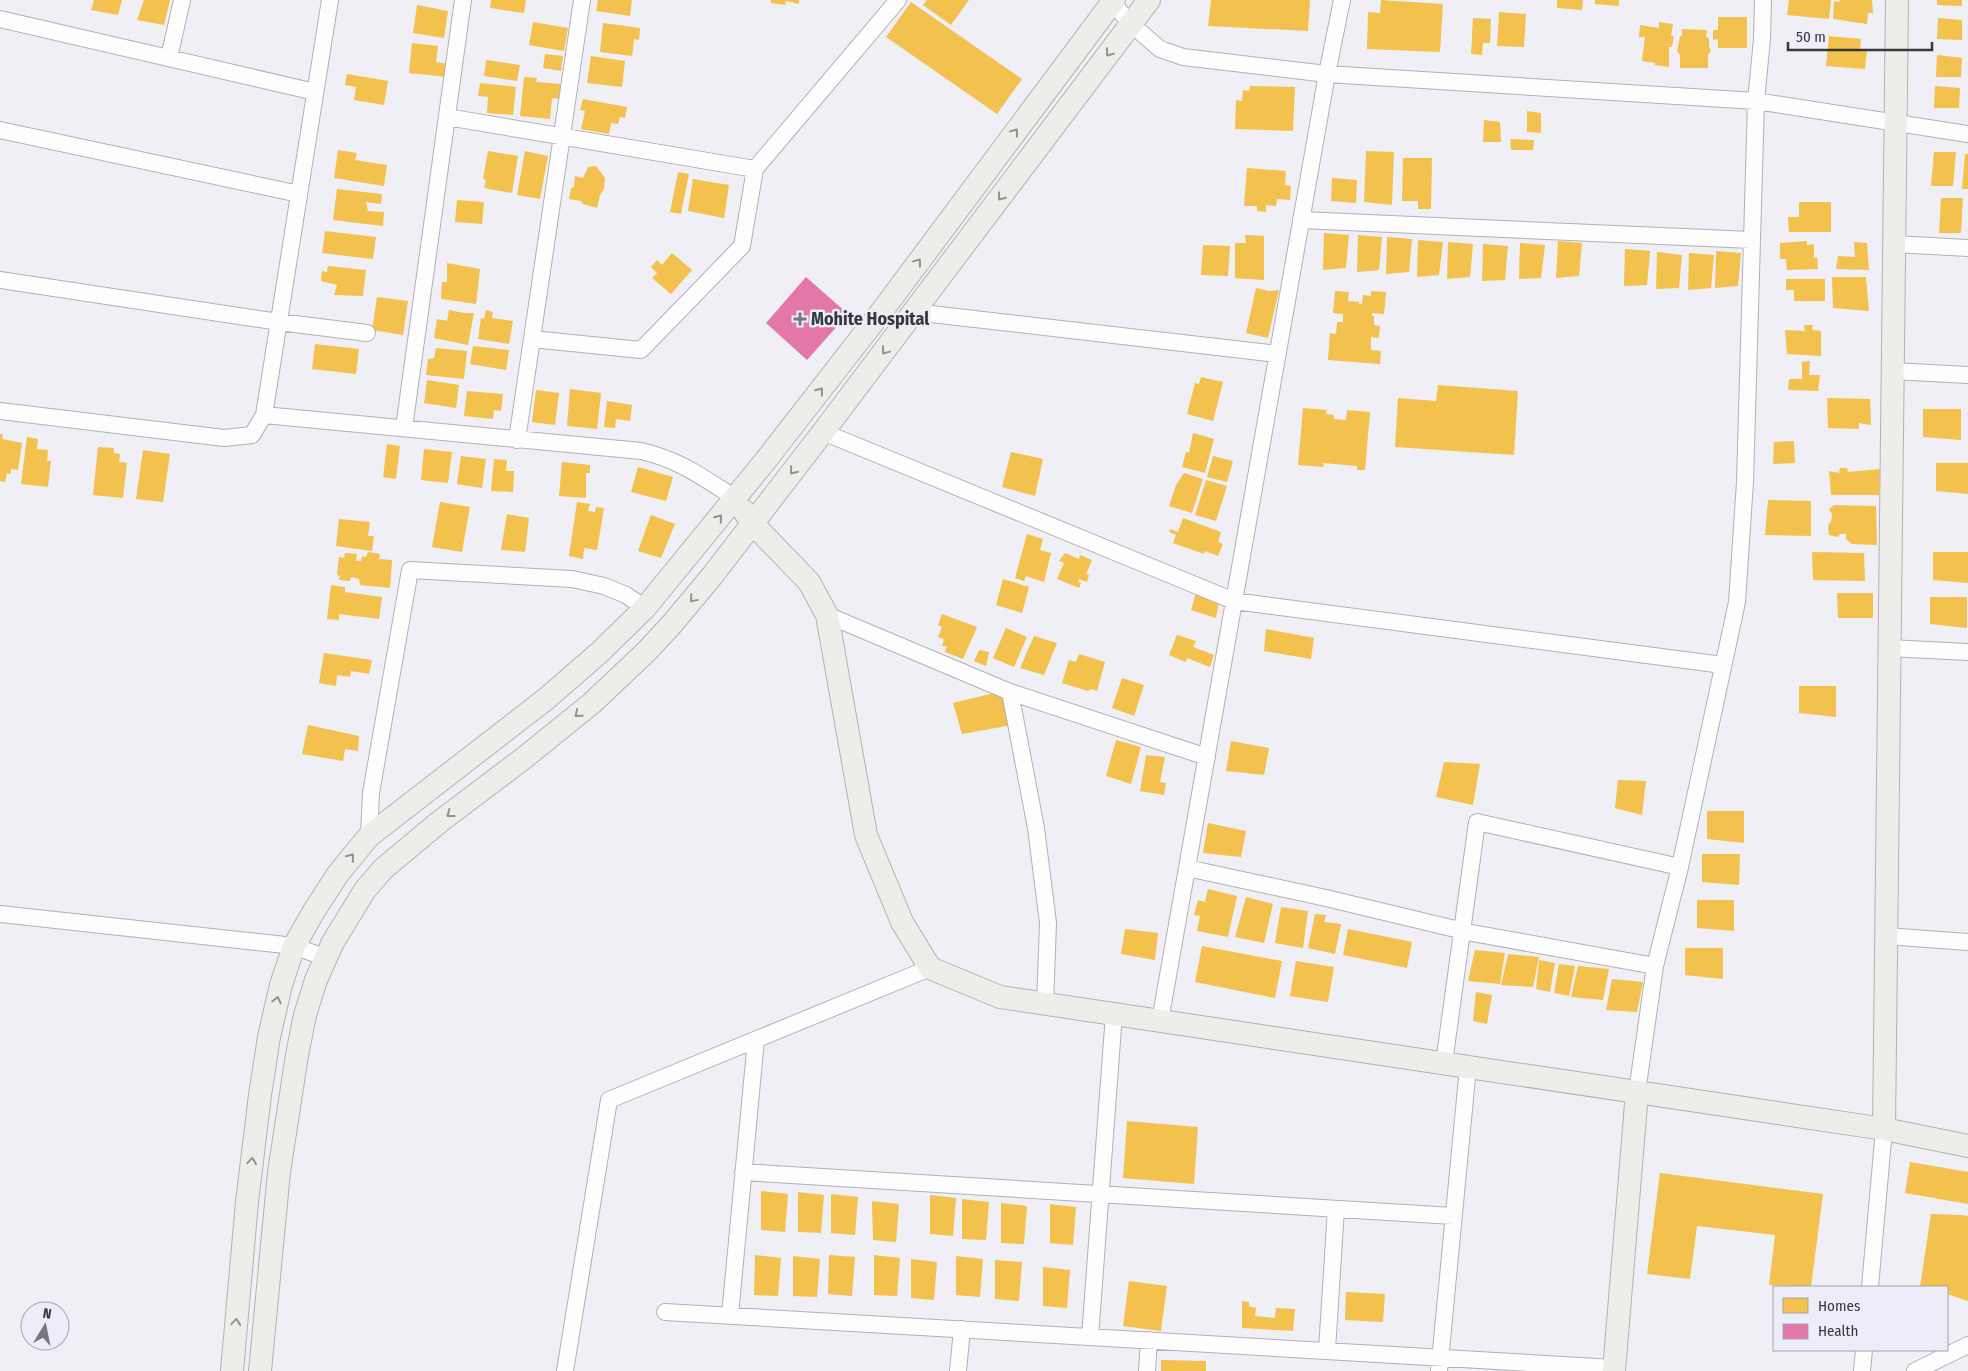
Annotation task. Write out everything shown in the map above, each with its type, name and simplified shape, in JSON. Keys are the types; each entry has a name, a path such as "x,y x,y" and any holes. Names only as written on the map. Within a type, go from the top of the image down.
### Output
{"main road":[{"path":"232,1371 247,1202 269,1038 281,985 294,946 338,874 369,836 546,699 600,652 645,608 735,498 885,307 1112,0"},
{"path":"260,1371 279,1172 305,1014 316,980 333,942 366,890 383,869 438,823 524,758 592,703 648,651 712,576 823,432 1149,0"},
{"path":"1884,1129 1897,0"},
{"path":"735,498 752,523 809,582 828,615 866,835 902,922 930,968 1000,997 1884,1129 1968,1146"},
{"path":"1614,1369 1637,1092"}],"street":[{"path":"169,58 182,0"},
{"path":"0,411 224,438 252,434 264,415 330,0"},
{"path":"404,428 463,0"},
{"path":"517,440 582,0"},
{"path":"532,339 641,350 742,246 755,169 898,0"},
{"path":"1112,0 1131,24 1160,49 1182,57 1327,74 1756,101 1968,134"},
{"path":"1160,1021 1327,74 1342,0"},
{"path":"1637,1092 1654,966 1680,868 1737,602 1746,482 1756,101 1762,39 1763,0"},
{"path":"0,19 315,92"},
{"path":"447,117 755,169"},
{"path":"0,130 299,194"},
{"path":"1301,220 1752,240"},
{"path":"1894,244 1968,248"},
{"path":"0,280 279,322 368,333"},
{"path":"914,312 1278,354"},
{"path":"1893,371 1968,376"},
{"path":"264,415 641,452 663,456 685,466 735,498"},
{"path":"823,432 1234,601 1723,664"},
{"path":"369,836 371,793 410,570 572,579 604,586 626,595 645,608"},
{"path":"828,615 1010,692 1207,757"},
{"path":"1890,648 1968,652"},
{"path":"1010,692 1036,828 1048,923 1045,1004"},
{"path":"1444,1063 1477,822 1680,868"},
{"path":"1187,868 1326,898 1462,931 1654,966"},
{"path":"0,914 294,946 326,958"},
{"path":"1886,936 1968,942"},
{"path":"565,1371 609,1100 930,968"},
{"path":"1090,1337 1114,1014"},
{"path":"730,1316 756,1040"},
{"path":"1439,1364 1468,1067"},
{"path":"1870,1286 1884,1129"},
{"path":"743,1172 1453,1216"},
{"path":"1327,1350 1336,1209"},
{"path":"665,1312 1327,1350 1439,1364 1614,1369"},
{"path":"958,1371 962,1329"},
{"path":"1147,1371 1149,1340"},
{"path":"1915,1371 1968,1345"},
{"path":"1862,1371 1864,1351"}],"building: Homes":[{"path":"94,0 122,0 118,15 91,10"},
{"path":"144,0 170,0 164,25 137,20"},
{"path":"491,0 526,0 524,13 490,8"},
{"path":"598,0 632,0 630,16 596,11"},
{"path":"771,0 799,0 799,4 786,1 785,5 771,3"},
{"path":"927,0 969,0 951,25 923,5"},
{"path":"1211,0 1310,0 1308,31 1208,26"},
{"path":"1381,0 1443,4 1440,52 1367,49 1368,12 1380,13"},
{"path":"1557,0 1583,0 1582,10 1557,8"},
{"path":"1595,0 1619,0 1619,6 1595,4"},
{"path":"1789,0 1831,0 1829,19 1787,15"},
{"path":"1840,0 1872,0 1873,13 1868,13 1867,24 1833,19 1834,1 1840,2"},
{"path":"1937,0 1962,0 1962,6 1937,5"},
{"path":"911,2 1022,79 997,114 886,37"},
{"path":"417,5 448,11 444,38 413,33"},
{"path":"1499,12 1526,14 1524,47 1497,46"},
{"path":"1718,17 1747,17 1747,48 1718,48 1718,39 1713,40 1713,30 1718,30"},
{"path":"1473,18 1491,19 1490,43 1483,43 1482,55 1471,54"},
{"path":"1938,18 1962,20 1962,40 1937,39"},
{"path":"533,22 568,28 564,51 529,45"},
{"path":"1659,22 1673,24 1671,36 1674,36 1672,47 1669,47 1669,67 1642,61 1645,37 1639,37 1640,25 1659,28"},
{"path":"603,23 640,28 639,40 634,39 632,56 600,52"},
{"path":"1682,29 1707,30 1706,37 1709,38 1711,51 1708,55 1708,68 1680,68 1680,55 1677,51 1680,36 1682,36"},
{"path":"1829,36 1861,39 1860,50 1867,50 1865,69 1826,66"},
{"path":"412,43 438,46 436,62 449,64 447,77 409,73"},
{"path":"545,54 563,56 561,71 543,68"},
{"path":"1937,55 1962,58 1961,77 1936,77"},
{"path":"591,56 625,61 622,87 587,83"},
{"path":"486,60 520,65 517,81 484,76"},
{"path":"347,74 388,81 384,105 354,100 356,87 345,85"},
{"path":"524,77 537,78 536,82 561,84 560,99 552,98 550,119 520,116"},
{"path":"480,83 516,87 513,115 487,113 488,97 478,96"},
{"path":"1250,86 1295,87 1293,131 1235,129 1236,100 1242,101 1243,90 1249,91"},
{"path":"1935,86 1960,88 1959,108 1934,108"},
{"path":"583,99 627,107 625,118 620,117 618,124 611,123 609,134 581,129 585,111 580,110"},
{"path":"1527,111 1541,113 1541,133 1527,132"},
{"path":"1484,120 1500,122 1501,142 1483,142"},
{"path":"1510,139 1534,140 1533,150 1511,150"},
{"path":"338,150 357,153 355,160 387,165 384,186 334,178"},
{"path":"488,151 518,156 512,193 484,188 486,180 483,179"},
{"path":"525,151 548,156 540,199 517,195"},
{"path":"1366,151 1394,152 1392,205 1364,202"},
{"path":"1934,152 1956,152 1953,186 1931,186"},
{"path":"1965,154 1968,154 1968,189 1962,189"},
{"path":"1403,158 1432,158 1431,209 1418,209 1418,201 1402,201"},
{"path":"596,166 605,178 604,189 600,195 597,208 583,204 581,201 569,199 571,188 574,187 575,176 583,178 588,167"},
{"path":"1247,168 1286,171 1285,185 1291,186 1290,200 1277,199 1276,206 1266,205 1266,212 1257,211 1257,206 1244,206"},
{"path":"678,172 689,174 681,214 670,212"},
{"path":"1332,178 1357,180 1356,203 1331,201"},
{"path":"693,179 729,185 724,218 688,211"},
{"path":"337,189 382,194 381,204 366,202 368,211 384,212 383,226 333,220"},
{"path":"1941,198 1963,198 1961,233 1939,233"},
{"path":"457,200 484,202 482,224 455,222"},
{"path":"1799,202 1831,202 1831,232 1789,232 1788,217 1799,217"},
{"path":"325,231 376,237 373,259 322,253"},
{"path":"1324,233 1349,235 1346,268 1323,270"},
{"path":"1245,235 1264,236 1264,280 1235,278 1235,243 1246,243"},
{"path":"1358,235 1382,237 1379,270 1357,272"},
{"path":"1387,237 1412,239 1409,272 1386,274"},
{"path":"1418,240 1443,242 1439,275 1417,277"},
{"path":"1558,241 1582,243 1579,276 1556,278"},
{"path":"1807,241 1807,245 1814,244 1814,258 1817,257 1818,269 1787,270 1786,259 1780,259 1780,243"},
{"path":"1448,242 1473,244 1470,277 1447,279"},
{"path":"1854,242 1867,243 1869,270 1836,269 1838,256 1855,257"},
{"path":"1520,243 1545,245 1541,278 1519,279"},
{"path":"1483,244 1508,246 1505,280 1482,281"},
{"path":"1203,245 1230,246 1228,276 1201,275"},
{"path":"1625,249 1650,251 1647,285 1624,286"},
{"path":"1716,251 1741,253 1738,286 1715,288"},
{"path":"1657,252 1682,255 1679,288 1656,289"},
{"path":"672,253 692,270 671,294 652,278 657,273 651,267 657,260 662,265"},
{"path":"1689,253 1714,255 1711,288 1688,290"},
{"path":"447,263 480,269 476,304 441,299 442,282 447,282"},
{"path":"328,266 366,270 363,296 334,295 337,285 321,281 322,271 327,272"},
{"path":"1832,277 1866,277 1869,311 1833,308"},
{"path":"1786,279 1825,279 1825,301 1794,301 1794,290 1786,290"},
{"path":"1256,288 1269,291 1279,290 1268,338 1246,333"},
{"path":"1335,291 1349,292 1348,301 1359,302 1359,304 1362,304 1363,295 1371,296 1371,291 1386,292 1384,314 1372,313 1374,325 1380,326 1379,338 1371,337 1371,350 1381,351 1380,364 1328,360 1330,333 1336,334 1337,322 1343,322 1343,314 1333,313"},
{"path":"377,297 408,301 403,335 372,330"},
{"path":"449,310 474,313 468,345 434,338 437,319 447,321"},
{"path":"486,310 493,312 492,318 513,321 509,344 478,339 481,318 484,319"},
{"path":"1804,325 1813,325 1812,330 1821,331 1821,356 1787,354 1785,330 1805,331"},
{"path":"315,344 359,349 356,374 312,369"},
{"path":"473,346 509,350 506,370 470,364"},
{"path":"436,348 467,351 464,379 426,375 428,359 434,358"},
{"path":"1810,361 1809,375 1820,375 1818,391 1788,390 1789,379 1802,379 1802,362"},
{"path":"1201,377 1223,382 1213,421 1187,414 1195,383 1199,384"},
{"path":"427,380 459,385 456,408 424,403"},
{"path":"1438,385 1518,391 1514,455 1395,447 1398,398 1436,401"},
{"path":"570,389 601,393 597,429 567,426"},
{"path":"536,390 559,393 555,425 532,422"},
{"path":"467,391 503,394 501,411 494,410 493,419 464,416"},
{"path":"1827,398 1870,399 1871,425 1859,423 1859,429 1828,428"},
{"path":"607,401 632,405 630,421 616,419 615,428 604,427"},
{"path":"1303,408 1327,410 1326,414 1334,415 1334,419 1346,420 1347,410 1370,412 1365,470 1357,470 1357,466 1323,463 1324,467 1298,465"},
{"path":"1923,409 1961,409 1961,440 1923,437"},
{"path":"1193,433 1214,439 1205,473 1182,467 1186,452 1189,453"},
{"path":"0,434 3,434 2,439 22,443 18,470 11,469 11,474 7,473 5,482 0,481"},
{"path":"27,437 38,439 37,449 48,450 47,461 51,461 48,487 21,484"},
{"path":"1794,441 1795,463 1773,464 1774,442"},
{"path":"387,444 400,446 396,479 383,477"},
{"path":"98,447 114,448 114,453 120,454 119,462 127,463 123,498 93,495"},
{"path":"424,449 452,452 448,483 421,480"},
{"path":"143,450 170,454 163,502 136,499"},
{"path":"1011,452 1043,459 1035,496 1002,487"},
{"path":"461,456 486,459 482,488 457,484"},
{"path":"1213,456 1233,461 1227,482 1207,477"},
{"path":"494,459 507,460 506,471 514,471 513,492 491,491"},
{"path":"562,462 590,465 590,473 586,473 586,498 559,496"},
{"path":"1936,463 1968,463 1968,494 1936,491"},
{"path":"638,467 673,477 666,501 631,492"},
{"path":"1840,468 1847,468 1848,472 1880,469 1879,495 1831,495 1829,471 1839,473"},
{"path":"1184,473 1203,479 1192,513 1169,506 1176,485"},
{"path":"1206,480 1227,486 1216,521 1195,515"},
{"path":"1768,500 1811,501 1811,536 1765,535"},
{"path":"440,502 470,507 462,552 432,547"},
{"path":"577,502 590,504 588,511 595,512 596,507 604,508 597,550 584,548 583,559 569,556"},
{"path":"1834,505 1876,506 1877,545 1852,544 1846,539 1846,534 1840,534 1838,537 1829,535 1828,528 1832,514 1829,509"},
{"path":"507,514 529,518 525,552 501,550"},
{"path":"651,515 675,524 661,558 638,551"},
{"path":"1183,518 1221,532 1218,542 1223,544 1218,556 1205,551 1204,554 1173,543 1176,535 1169,532 1170,529 1178,532"},
{"path":"339,519 370,522 368,536 374,536 372,551 336,546"},
{"path":"1027,534 1043,539 1040,550 1051,553 1044,582 1026,576 1024,581 1015,578"},
{"path":"368,552 380,554 379,559 392,560 390,588 360,585 359,579 351,577 350,581 339,580 340,576 337,575 339,557 344,558 345,553 357,554 356,561 361,561 362,556 366,557"},
{"path":"1812,552 1864,553 1865,581 1813,580"},
{"path":"1933,552 1968,552 1968,583 1933,580"},
{"path":"1065,553 1079,559 1080,555 1092,560 1086,574 1089,575 1087,582 1079,579 1078,582 1081,583 1079,588 1057,579 1064,563 1059,561"},
{"path":"1003,579 1029,587 1022,613 996,605"},
{"path":"331,585 345,587 345,592 382,597 379,619 339,614 339,620 327,619"},
{"path":"1196,593 1219,601 1216,618 1191,610"},
{"path":"1837,593 1873,593 1873,618 1838,618"},
{"path":"1930,597 1967,597 1967,628 1930,624"},
{"path":"942,614 977,627 963,659 945,652 947,646 942,646 944,639 938,637 942,627 938,625"},
{"path":"1006,628 1027,637 1014,667 993,658"},
{"path":"1266,629 1314,638 1311,659 1264,651"},
{"path":"1177,635 1196,641 1193,647 1214,655 1210,667 1187,658 1186,662 1169,655"},
{"path":"1034,636 1057,643 1044,675 1020,668"},
{"path":"979,650 989,652 986,666 974,661"},
{"path":"324,653 372,660 369,674 351,671 350,677 337,675 336,686 319,683"},
{"path":"1079,654 1105,662 1097,691 1091,689 1088,691 1062,683 1069,660 1076,662"},
{"path":"1122,678 1144,685 1134,716 1112,708"},
{"path":"1799,686 1836,686 1836,717 1799,713"},
{"path":"1002,691 1012,725 962,734 953,703"},
{"path":"308,725 359,736 358,751 345,749 343,761 302,754"},
{"path":"1116,740 1141,747 1131,784 1106,776"},
{"path":"1231,741 1269,748 1264,775 1226,771"},
{"path":"1146,755 1165,757 1160,782 1166,783 1164,795 1140,791"},
{"path":"1444,762 1480,764 1473,805 1436,797"},
{"path":"1618,780 1646,781 1642,815 1615,808"},
{"path":"1707,811 1744,811 1744,843 1707,839"},
{"path":"1208,823 1246,831 1241,857 1203,853"},
{"path":"1702,854 1740,854 1739,885 1702,882"},
{"path":"1208,889 1237,896 1228,937 1197,931 1200,916 1194,915 1198,900 1205,902"},
{"path":"1246,897 1273,904 1264,943 1235,937"},
{"path":"1697,900 1734,900 1734,931 1697,928"},
{"path":"1281,907 1308,911 1303,948 1275,943"},
{"path":"1315,914 1326,915 1324,922 1341,924 1335,954 1308,948"},
{"path":"1125,929 1158,933 1155,960 1121,954"},
{"path":"1348,929 1412,942 1407,968 1343,955"},
{"path":"1202,946 1282,961 1275,998 1195,982"},
{"path":"1685,948 1723,948 1723,979 1685,975"},
{"path":"1475,950 1505,953 1500,984 1468,981"},
{"path":"1508,954 1539,957 1533,987 1501,985"},
{"path":"1539,960 1555,963 1550,992 1536,989"},
{"path":"1296,961 1334,967 1328,1002 1290,996"},
{"path":"1559,964 1575,966 1569,996 1554,993"},
{"path":"1578,966 1609,969 1603,1000 1571,997"},
{"path":"1612,979 1643,982 1637,1012 1606,1010"},
{"path":"1476,992 1492,995 1487,1024 1473,1021"},
{"path":"1127,1121 1198,1127 1194,1184 1123,1178"},
{"path":"1910,1162 1968,1172 1968,1204 1905,1193"},
{"path":"1660,1173 1823,1194 1811,1286 1769,1285 1775,1235 1697,1226 1690,1279 1647,1274"},
{"path":"761,1191 788,1194 785,1232 761,1230"},
{"path":"798,1192 824,1195 821,1233 798,1232"},
{"path":"831,1194 858,1197 855,1235 831,1233"},
{"path":"930,1195 956,1198 953,1236 930,1234"},
{"path":"962,1199 989,1202 986,1240 962,1239"},
{"path":"872,1201 899,1204 896,1242 873,1240"},
{"path":"1001,1203 1027,1206 1024,1244 1001,1243"},
{"path":"1050,1204 1076,1207 1073,1245 1050,1243"},
{"path":"1931,1214 1968,1216 1968,1301 1948,1294 1948,1286 1920,1286"},
{"path":"755,1255 781,1258 778,1296 754,1295"},
{"path":"829,1255 855,1257 852,1296 828,1294"},
{"path":"874,1255 900,1258 897,1296 874,1295"},
{"path":"793,1256 820,1259 817,1297 793,1296"},
{"path":"956,1256 983,1259 980,1297 956,1295"},
{"path":"911,1259 937,1262 934,1300 911,1298"},
{"path":"995,1260 1022,1262 1019,1301 995,1299"},
{"path":"1043,1267 1070,1270 1067,1308 1043,1306"},
{"path":"1129,1281 1167,1286 1161,1331 1123,1326"},
{"path":"1346,1292 1385,1294 1383,1322 1345,1320"},
{"path":"1242,1301 1249,1302 1249,1306 1256,1308 1255,1316 1275,1318 1276,1308 1295,1309 1293,1331 1242,1328"},
{"path":"1161,1360 1206,1361 1206,1371 1161,1371"}],"building: Health":[{"path":"806,277 848,314 807,360 766,323"}],"place":[{"name":"Mohite Hospital","path":"800,319"}]}
